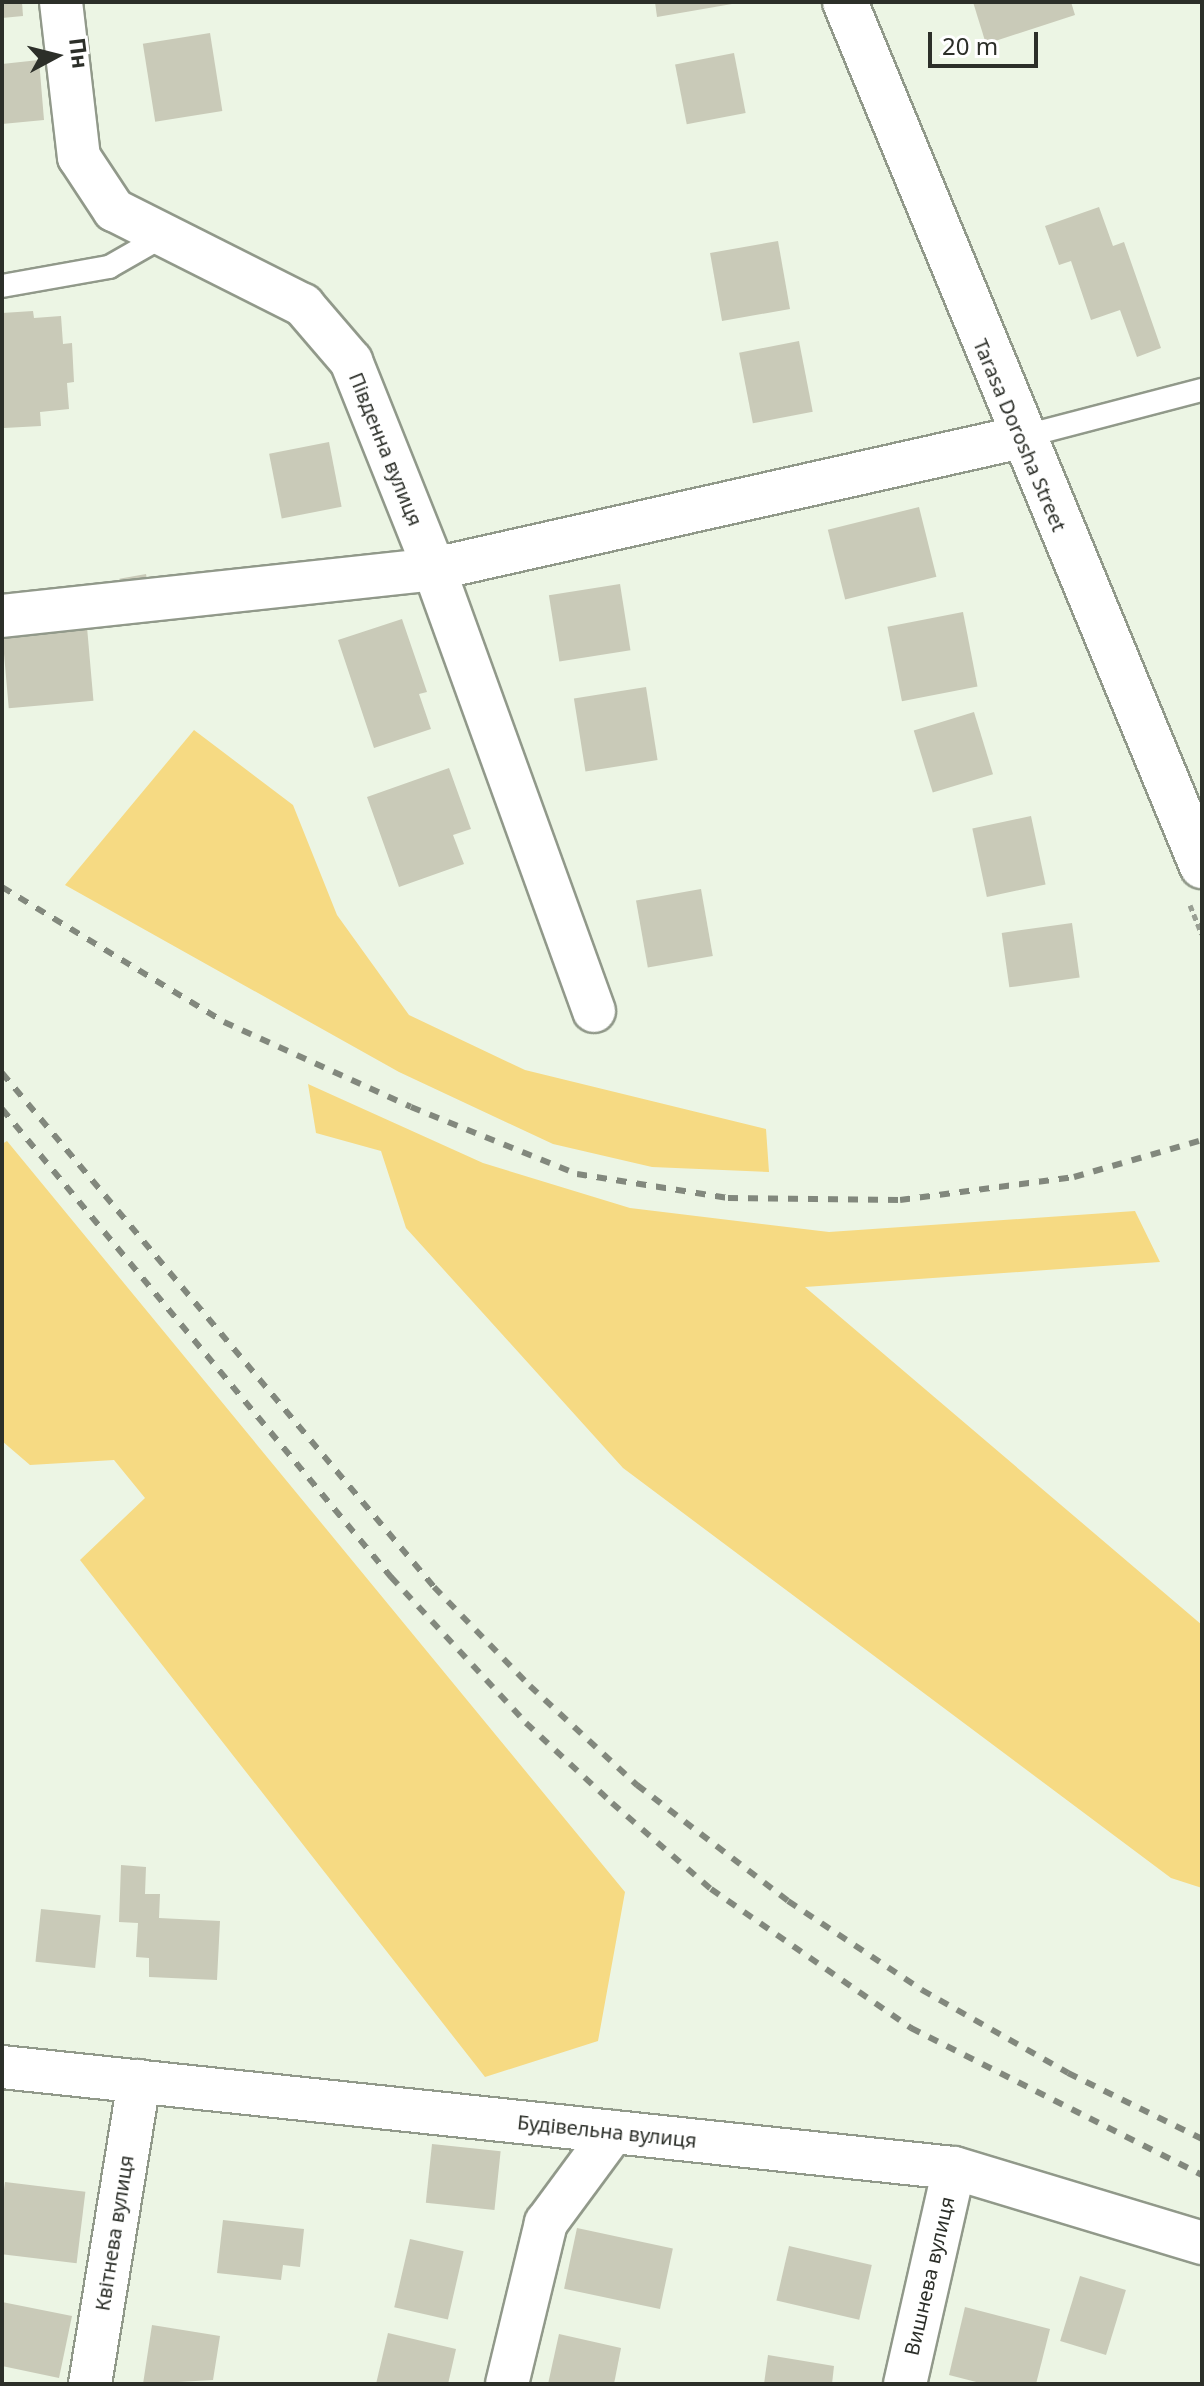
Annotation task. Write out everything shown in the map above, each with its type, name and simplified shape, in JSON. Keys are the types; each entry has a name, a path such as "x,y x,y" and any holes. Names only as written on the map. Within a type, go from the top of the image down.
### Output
{"street":[{"name":"Південна вулиця","path":"61,2 79,157 114,210 303,305 351,361 434,569 594,1011"},
{"name":"Tarasa Dorosha Street","path":"845,2 1021,437 1202,866"},
{"path":"2,616 434,569 1021,437"},
{"name":"Будівельна вулиця","path":"2,2067 954,2168 1202,2243"},
{"name":"Квітнева вулиця","path":"90,2384 139,2081"},
{"path":"507,2384 546,2223 613,2132"},
{"name":"Вишнева вулиця","path":"905,2384 954,2168"}],"lane":[{"path":"2,286 109,267 165,235"},
{"path":"1021,437 1202,390"}],"shaded area":[{"path":"194,730 293,805 337,915 409,1015 525,1070 766,1129 769,1172 652,1167 553,1144 399,1072 65,885"},
{"path":"308,1084 483,1163 630,1208 829,1232 1135,1211 1160,1262 805,1287 1202,1625 1202,1888 1171,1878 623,1468 406,1228 381,1151 316,1133"},
{"path":"7,1141 625,1892 598,2041 485,2077 80,1560 145,1498 114,1460 30,1465 2,1441 2,1144"}],"building":[{"path":"2,2 22,2 23,16 2,18"},
{"path":"655,2 732,2 732,4 657,17"},
{"path":"973,2 1071,2 1075,15 986,44"},
{"path":"210,33 222,111 155,122 143,44"},
{"path":"734,53 746,113 687,124 675,64"},
{"path":"39,60 44,120 2,124 2,64"},
{"path":"1099,207 1113,246 1124,242 1161,348 1137,357 1120,310 1091,320 1071,261 1059,265 1045,226"},
{"path":"778,241 790,309 722,321 710,253"},
{"path":"33,311 34,318 61,316 63,344 72,343 74,382 67,383 69,409 40,412 41,426 4,428 2,313"},
{"path":"799,341 813,412 753,423 739,353"},
{"path":"329,442 342,507 282,518 269,454"},
{"path":"919,507 936,577 845,600 828,530"},
{"path":"146,574 149,591 122,595 119,579"},
{"path":"620,584 630,650 559,661 549,595"},
{"path":"963,612 978,687 902,701 887,627"},
{"path":"402,619 427,692 419,694 431,729 374,748 338,640"},
{"path":"87,627 93,701 9,708 2,634"},
{"path":"646,687 658,760 585,772 574,698"},
{"path":"974,712 993,774 933,793 914,730"},
{"path":"449,768 471,829 453,835 464,864 399,887 367,797"},
{"path":"1031,816 1046,884 987,897 972,828"},
{"path":"701,889 713,956 648,967 636,900"},
{"path":"1072,923 1080,977 1009,987 1002,933"},
{"path":"121,1865 146,1867 145,1894 160,1894 159,1918 220,1921 217,1980 149,1977 149,1958 136,1957 138,1923 119,1922"},
{"path":"41,1909 101,1915 95,1968 35,1962"},
{"path":"432,2144 501,2151 494,2210 426,2203"},
{"path":"5,2182 85,2192 77,2263 2,2254"},
{"path":"223,2220 304,2229 300,2267 283,2265 281,2280 217,2273"},
{"path":"577,2228 673,2248 660,2309 564,2289"},
{"path":"410,2239 464,2251 448,2320 394,2307"},
{"path":"789,2246 872,2265 859,2320 776,2301"},
{"path":"1080,2276 1126,2290 1106,2355 1060,2341"},
{"path":"2,2302 72,2316 59,2378 2,2366"},
{"path":"965,2307 1050,2329 1036,2384 984,2384 949,2375"},
{"path":"152,2325 220,2336 213,2380 143,2384"},
{"path":"388,2333 456,2349 448,2384 376,2384"},
{"path":"559,2334 621,2348 614,2384 548,2384"},
{"path":"768,2355 834,2366 832,2384 764,2384"}],"railway":[{"path":"2,887 224,1022 411,1107 577,1174 728,1198 900,1200 1074,1177 1202,1140"},
{"path":"2,1073 434,1587 530,1686 637,1785 788,1901 922,1990 1068,2073 1202,2139"},
{"path":"2,1109 391,1577 526,1723 612,1803 711,1889 911,2028 1202,2175"}]}
